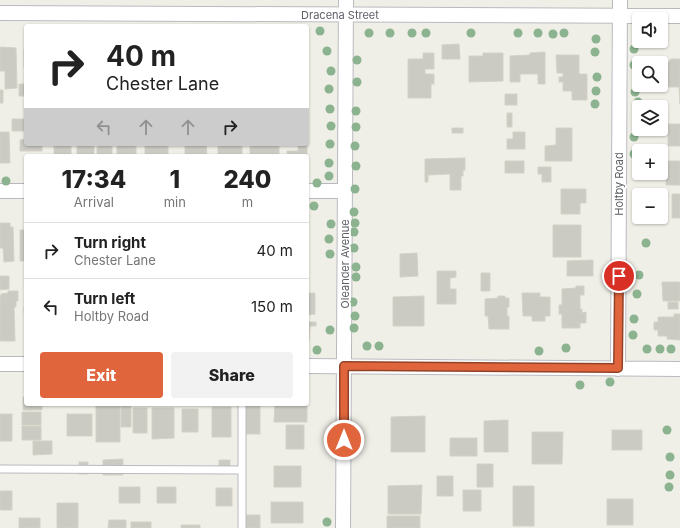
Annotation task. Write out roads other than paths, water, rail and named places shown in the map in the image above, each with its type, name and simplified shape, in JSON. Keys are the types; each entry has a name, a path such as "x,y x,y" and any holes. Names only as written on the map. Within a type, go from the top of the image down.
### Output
{"street":[{"name":"Oleander Avenue","path":"343,528 346,0"},
{"name":"Holtby Road","path":"618,368 620,0"},
{"name":"Dracena Street","path":"0,13 680,16"},
{"path":"0,191 24,191"},
{"path":"309,191 345,191"},
{"path":"0,364 24,364"},
{"path":"309,366 680,369"}],"lane":[{"path":"242,406 242,528"},
{"path":"0,469 242,470"}]}
